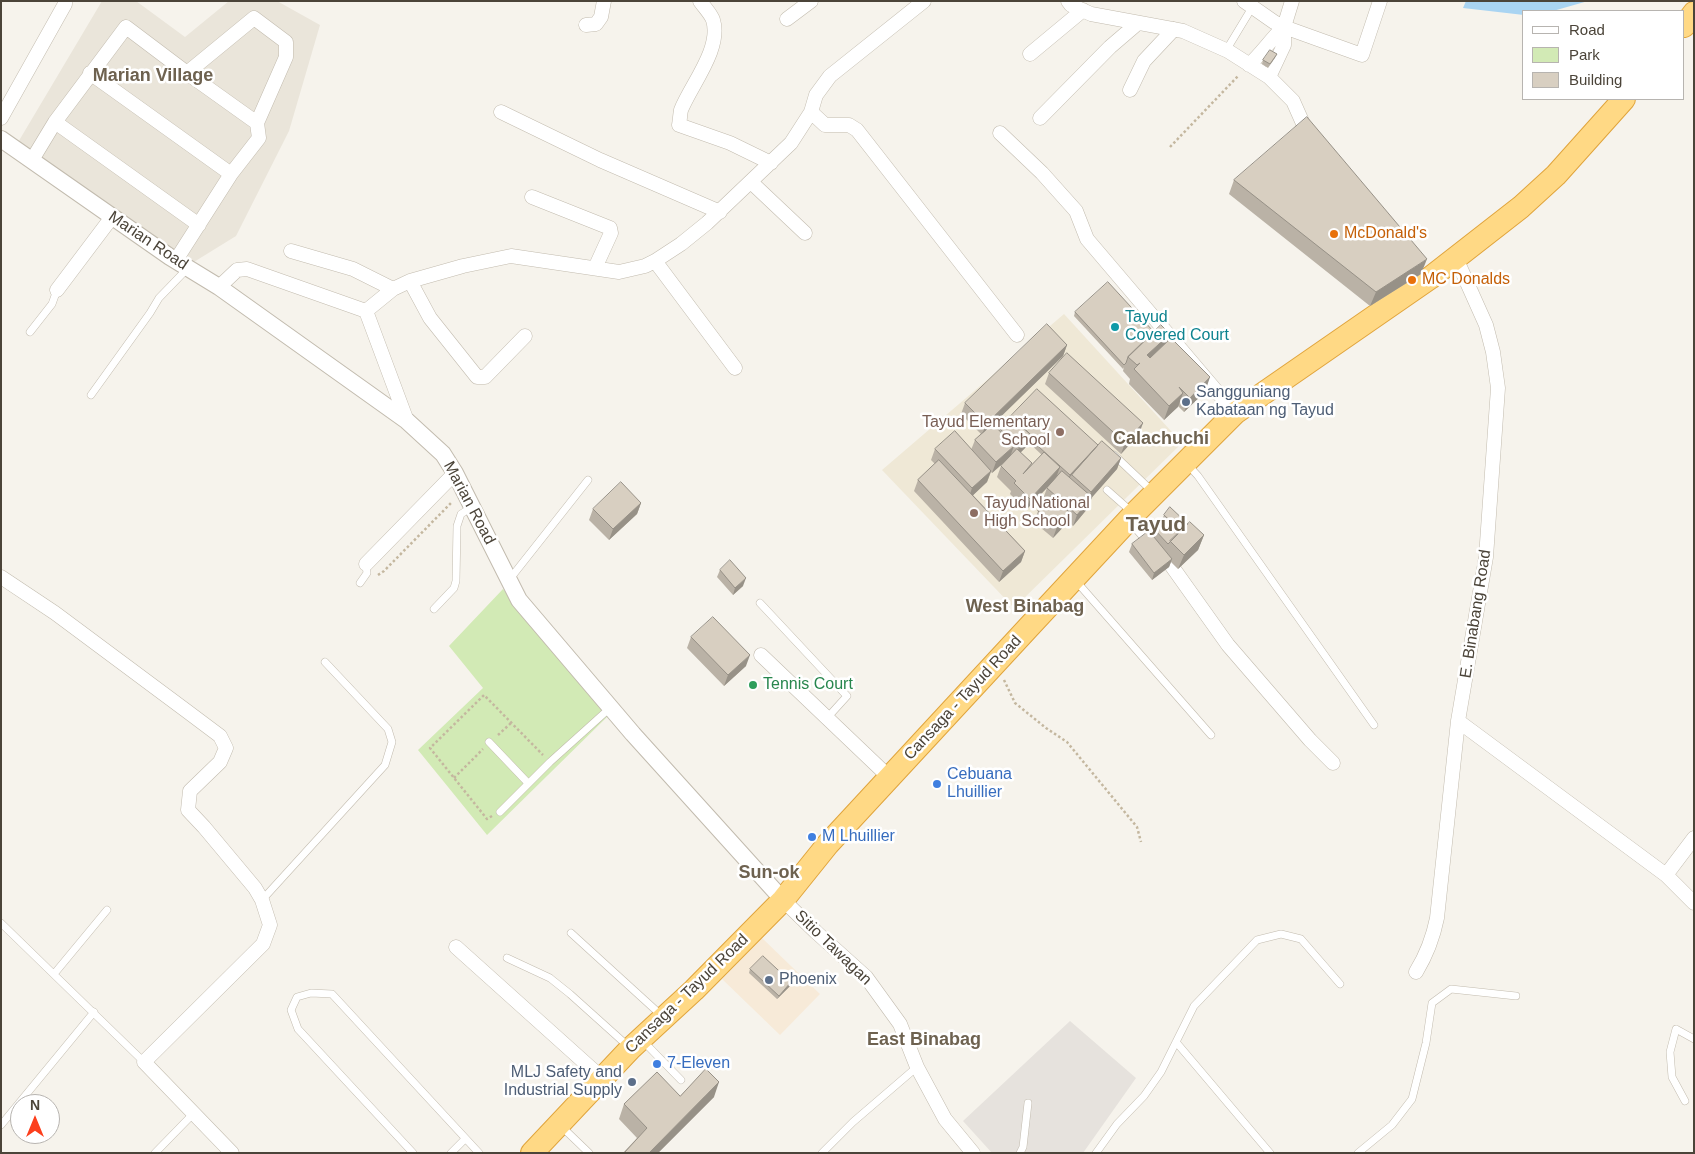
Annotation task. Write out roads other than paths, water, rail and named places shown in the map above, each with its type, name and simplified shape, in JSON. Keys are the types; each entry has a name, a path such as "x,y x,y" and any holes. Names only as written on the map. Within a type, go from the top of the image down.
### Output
{"highway":[{"path":"1685,25 1694,14"},
{"name":"Cansaga - Tayud Road","path":"532,1153 636,1044 783,900 828,844 995,663 1133,516 1235,413 1377,308 1427,274 1456,258 1521,208 1556,175 1623,100"}],"street":[{"path":"1,118 65,1"},
{"path":"586,25 596,24 601,17 604,1"},
{"path":"700,1 713,20 712,48 702,73 680,112 679,125 730,143 771,163"},
{"path":"787,19 811,1"},
{"path":"366,311 393,288 410,281 463,266 511,256 619,272 644,266 655,261 681,244 720,212 792,143 811,112 816,95 830,76 924,1"},
{"path":"1068,1 1091,14 1183,31 1228,51 1269,77 1293,101 1314,144"},
{"path":"1269,77 1284,45 1284,27 1292,1"},
{"path":"1249,4 1284,27 1362,55 1380,1"},
{"path":"1030,54 1083,10"},
{"path":"182,264 199,225 231,174 259,138 257,123 286,57 286,42 254,18 187,73"},
{"path":"1040,118 1110,47 1138,23"},
{"path":"32,160 55,122 126,27 257,123"},
{"path":"1249,65 1271,38 1284,27"},
{"path":"1130,90 1144,61 1174,29"},
{"path":"90,73 231,174"},
{"path":"501,112 600,160 720,212"},
{"path":"811,112 825,125 849,125 857,130 1017,335"},
{"path":"55,122 199,225"},
{"path":"1000,133 1076,211 1087,238 1235,413"},
{"name":"Marian Road","path":"1,139 112,217 219,287 407,421 443,454 464,490 519,600 610,708 783,900"},
{"path":"751,182 805,233"},
{"path":"532,197 610,228 611,233 595,268"},
{"path":"57,290 112,217"},
{"path":"292,250 353,269 393,288"},
{"name":"E. Binabang Road","path":"1416,972 1426,956 1433,938 1437,918 1458,721 1486,557 1498,388 1493,352 1486,325 1456,258"},
{"path":"655,261 735,368"},
{"path":"219,287 237,270 247,269 366,311"},
{"path":"410,281 430,318 477,377 485,377 525,336"},
{"path":"366,311 407,421"},
{"path":"366,568 455,473"},
{"path":"1133,516 1166,558 1228,645 1310,740 1333,763"},
{"path":"1,577 55,613 220,736 226,748 220,762 190,791 188,810 255,888 262,900 270,925 263,944 144,1062 232,1153"},
{"path":"761,655 889,778"},
{"path":"1458,721 1666,875 1694,903"},
{"path":"1666,875 1694,838"},
{"name":"Sitio Tawagan","path":"783,900 866,977 900,1024 917,1067 945,1119 972,1153"},
{"path":"456,947 603,1079"}],"lane":[{"path":"1228,51 1249,4"},
{"path":"91,395 150,313 182,264"},
{"path":"30,332 52,304 57,290"},
{"path":"1106,448 1155,494"},
{"path":"1186,462 1198,476 1374,725"},
{"path":"509,580 588,480"},
{"path":"1107,490 1133,516"},
{"path":"434,609 454,588 456,581 458,526 462,514 472,506"},
{"path":"360,583 366,568"},
{"path":"1074,579 1211,736"},
{"path":"760,603 847,696 828,718"},
{"path":"262,900 385,765 392,742 388,729 325,662"},
{"path":"500,812 550,762 610,708"},
{"path":"489,742 528,783"},
{"path":"54,974 107,910"},
{"path":"1,923 144,1062"},
{"path":"571,933 664,1018"},
{"path":"1096,1153 1118,1124 1144,1096 1161,1072 1194,1006 1257,940 1281,934 1301,939 1340,984"},
{"path":"507,958 550,978 681,1080"},
{"path":"1358,1153 1392,1125 1412,1099 1426,1043 1432,1003 1451,989 1516,996"},
{"path":"413,1153 298,1029 291,1010 297,998 311,993 332,994 480,1153"},
{"path":"1,1125 94,1012"},
{"path":"1685,1100 1672,1077 1670,1052 1676,1029 1694,1038"},
{"path":"1176,1042 1270,1153"},
{"path":"822,1153 853,1122 917,1067"},
{"path":"1020,1153 1023,1147 1028,1102"},
{"path":"156,1153 194,1113"},
{"path":"560,1124 589,1153"},
{"path":"450,1153 465,1139"}],"water":[{"path":"1466,1 1588,1 1556,10 1522,10 1522,15 1463,8"}],"place":[{"name":"McDonald's","path":"1334,234"},
{"name":"MC Donalds","path":"1412,280"},
{"name":"Tayud Covered Court","path":"1115,327"},
{"name":"Sangguniang Kabataan ng Tayud","path":"1186,402"},
{"name":"Tayud Elementary School","path":"1060,432"},
{"name":"Tayud National High School","path":"974,513"},
{"name":"Tennis Court","path":"753,685"},
{"name":"Cebuana Lhuillier","path":"937,784"},
{"name":"M Lhuillier","path":"812,837"},
{"name":"Phoenix","path":"769,980"},
{"name":"7-Eleven","path":"657,1064"},
{"name":"MLJ Safety and Industrial Supply","path":"632,1082"}],"district":[{"name":"Marian Village","path":"153,76"},
{"name":"Calachuchi","path":"1161,439"},
{"name":"Tayud","path":"1156,525"},
{"name":"West Binabag","path":"1025,607"},
{"name":"Sun-ok","path":"769,873"},
{"name":"East Binabag","path":"924,1040"}]}
